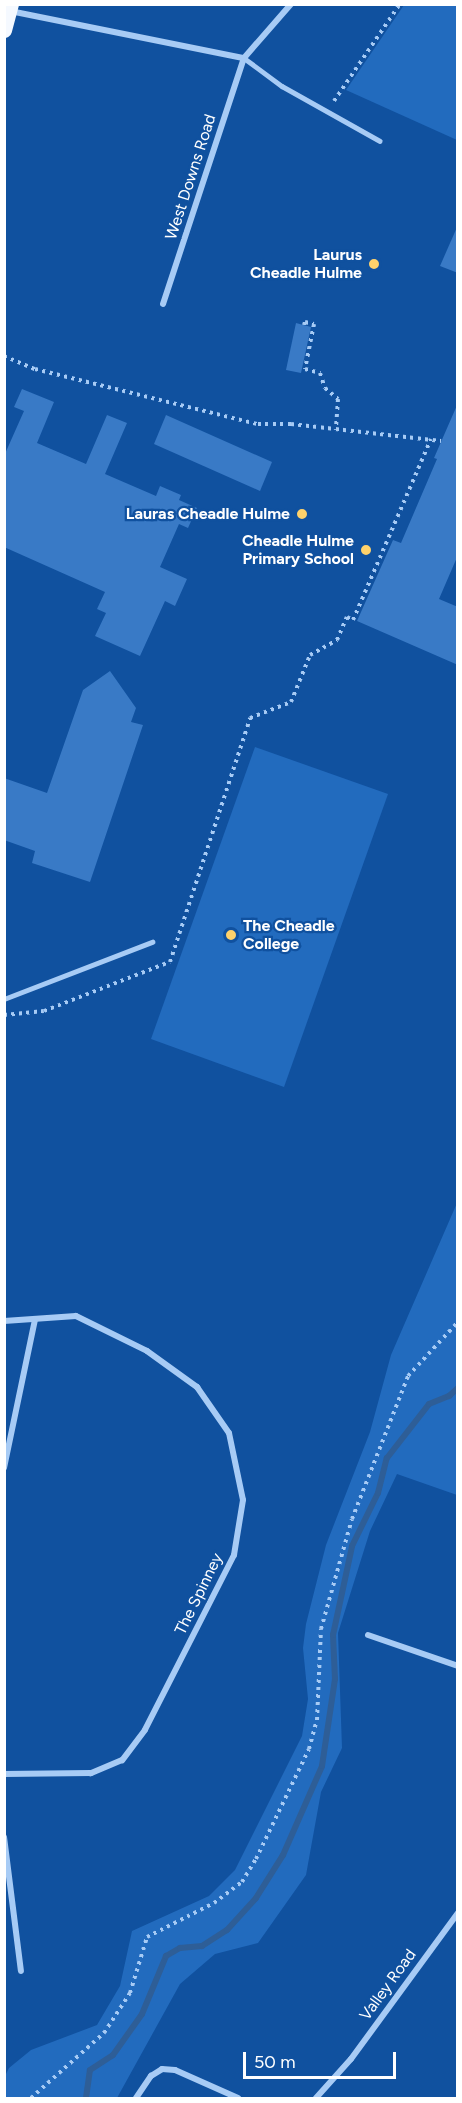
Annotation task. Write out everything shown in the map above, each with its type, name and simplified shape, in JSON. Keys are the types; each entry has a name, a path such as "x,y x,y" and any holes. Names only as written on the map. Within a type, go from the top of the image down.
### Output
{"main road":[{"path":"4,30 11,8"}],"street":[{"path":"11,8 244,58 291,4"},
{"name":"West Downs Road","path":"163,304 244,58"},
{"name":"The Spinney","path":"4,1321 76,1316 147,1351 197,1386 229,1433 243,1500 234,1555 146,1730 122,1760 91,1773 4,1774"},
{"path":"4,1468 35,1320"},
{"path":"368,1635 458,1666"},
{"path":"4,1837 21,1971"},
{"name":"Valley Road","path":"316,2098 351,2059 458,1913"},
{"path":"136,2098 151,2076 162,2069 175,2070 238,2098"}],"lane":[{"path":"244,58 282,86 380,141"},
{"path":"4,999 152,942"}],"path":[{"path":"326,111 400,4"},
{"path":"304,325 305,322 314,324 305,369 320,373 325,388 338,399 336,430"},
{"path":"4,356 35,369 258,424 291,424 441,441"},
{"path":"4,1015 44,1011 170,962 250,718 291,702 310,655 336,640 346,617 353,620 431,439"},
{"path":"31,2098 104,2033 130,1993 147,1937 214,1903 242,1882 256,1859 288,1797 312,1739 317,1719 321,1629 352,1519 408,1376 458,1322"}],"shaded area":[{"path":"404,5 457,5 457,140 346,90"},
{"path":"255,747 388,794 284,1087 151,1039"},
{"path":"457,1203 457,1495 397,1474 370,1531 338,1633 342,1748 321,1792 306,1875 258,1943 215,1954 180,1984 117,2098 5,2098 5,2076 9,2068 31,2050 97,2025 120,1986 132,1931 209,1896 235,1870 302,1736 308,1699 303,1648 306,1624 326,1545 370,1432 391,1355"}],"building":[{"path":"458,225 458,273 440,266"},
{"path":"296,323 311,327 301,373 286,370"},
{"path":"22,389 54,402 37,443 86,464 107,415 127,423 105,474 156,496 160,486 181,495 179,500 197,508 188,528 179,524 160,567 187,579 175,606 165,601 140,656 95,636 106,613 97,609 105,592 4,547 4,456 24,411 14,407"},
{"path":"458,403 458,555 439,599 458,607 458,665 357,621 393,540 401,543"},
{"path":"166,415 272,462 260,491 154,444"},
{"path":"110,671 136,708 131,722 143,725 90,882 32,863 35,851 4,840 4,778 47,793 83,690"}],"waterway":[{"path":"86,2098 90,2070 113,2055 142,2014 166,1956 180,1948 202,1946 227,1930 256,1898 283,1855 322,1766 335,1679 333,1635 352,1546 378,1493 387,1458 429,1404 449,1396 458,1388"}],"place":[{"name":"Laurus Cheadle Hulme","path":"374,264"},
{"name":"Lauras Cheadle Hulme","path":"302,514"},
{"name":"Cheadle Hulme Primary School","path":"366,550"},
{"name":"The Cheadle College","path":"231,935"}]}
